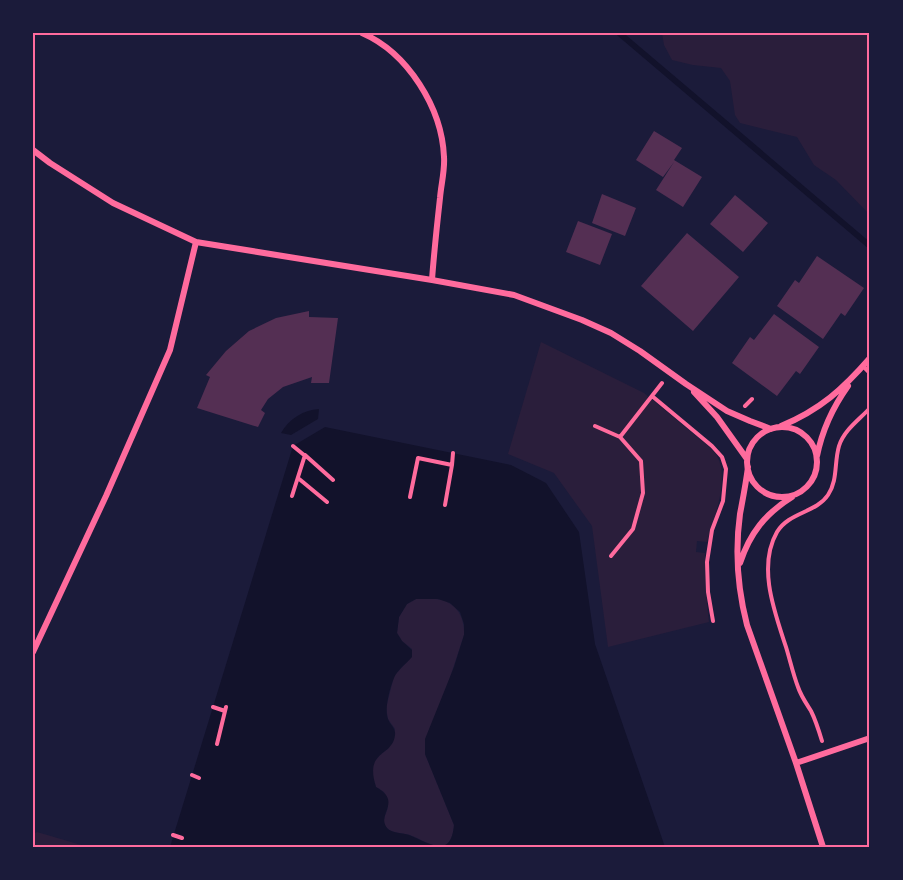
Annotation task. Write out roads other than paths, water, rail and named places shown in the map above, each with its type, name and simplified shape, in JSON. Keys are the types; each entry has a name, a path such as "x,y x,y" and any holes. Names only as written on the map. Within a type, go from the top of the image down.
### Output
{"street":[{"path":"362,33 373,38 405,64 424,91 438,121 444,158 432,280"},
{"path":"33,150 113,203 196,242 514,295 582,320 611,333 640,351 727,411 771,429"},
{"path":"33,652 106,496 170,350 196,242"},
{"path":"800,492 784,497 777,496 765,493 753,481 747,460 748,451 754,439 763,432 803,417 828,400 870,358"},
{"path":"739,576 745,549 759,524 775,508 806,488 813,478 822,438 833,410 862,366"},
{"path":"686,384 717,417 747,460"},
{"path":"779,427 792,428 803,434 814,448 816,461"},
{"path":"748,467 740,514 738,551 740,594 747,625 823,847"},
{"path":"796,764 870,738"}],"lane":[{"path":"862,366 870,373"}],"waterway":[{"path":"619,33 870,246"}]}
